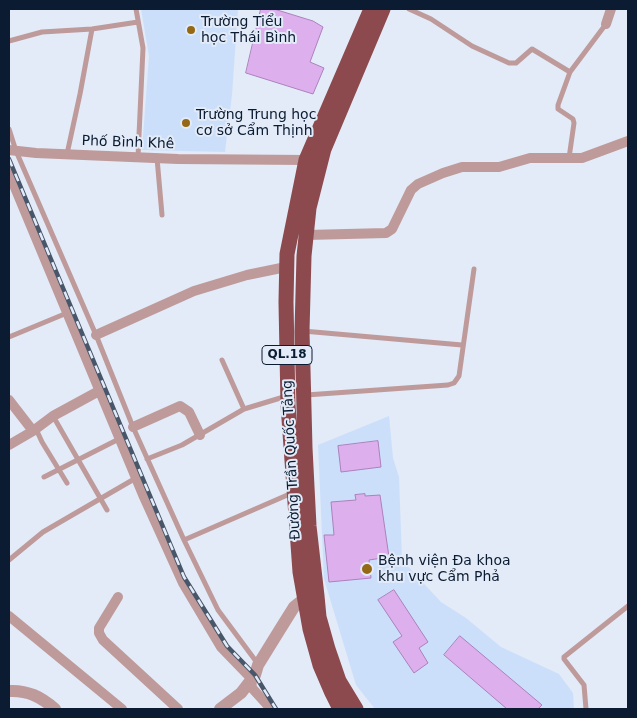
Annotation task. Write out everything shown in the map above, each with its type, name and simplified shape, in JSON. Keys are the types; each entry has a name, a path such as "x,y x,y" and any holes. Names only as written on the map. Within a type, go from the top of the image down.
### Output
{"highway":[{"name":"Đường Trần Quốc Tảng","path":"348,708 319,617 309,526 303,395 304,256 309,208 324,149 371,9"},
{"name":"Đường Trần Quốc Tảng","path":"348,708 320,665 304,600 300,572 287,396 286,267 288,245 306,160 383,9"},
{"path":"287,396 303,395"}],"street":[{"path":"606,24 611,9"},
{"path":"307,236 390,232 411,190 418,184 462,167 499,167 530,158 589,156 628,141"},
{"name":"Phố Bình Khê","path":"12,150 36,153 157,158 306,160"},
{"path":"9,173 119,439 183,583 221,648 251,678 252,688 262,705 271,709"},
{"path":"96,335 194,291 247,274 286,267"},
{"path":"9,445 53,416 99,391"},
{"path":"9,400 34,430"},
{"path":"133,427 180,406 189,412 200,434"},
{"path":"118,597 99,628 99,633 103,640 178,709"},
{"path":"220,709 241,693 255,675 258,665 294,607 304,600"},
{"path":"9,616 122,709"},
{"path":"9,691 32,694 56,709"}],"lane":[{"path":"136,9 143,48 138,157"},
{"path":"408,9 431,19 472,46 509,63 516,63 532,49 570,72"},
{"path":"9,41 42,32 138,22"},
{"path":"569,158 574,123 573,120 558,109 558,105 570,72 606,24"},
{"path":"67,154 92,28"},
{"path":"9,129 12,150 96,335 146,459 218,610 258,665"},
{"path":"157,158 162,215"},
{"path":"303,395 374,391 454,382 459,376 474,269"},
{"path":"9,337 67,314"},
{"path":"302,331 462,345"},
{"path":"222,360 244,409"},
{"path":"146,459 182,445 244,409 287,396"},
{"path":"53,416 107,510"},
{"path":"34,430 67,483"},
{"path":"44,477 119,439"},
{"path":"9,560 43,532 136,478"},
{"path":"184,540 293,493"},
{"path":"586,709 584,685 564,656 628,606"}],"shaded area":[{"name":"Trường Trung học cơ sở Cẩm Thịnh","path":"141,9 238,9 232,95 225,152 142,150 149,56"},
{"name":"Bệnh viện Đa khoa khu vực Cẩm Phả","path":"389,416 393,458 399,477 402,560 441,602 466,618 501,647 559,674 573,693 574,709 375,709 356,685 324,579 318,445"}],"building":[{"path":"261,9 274,9 313,21 323,27 310,62 324,68 313,94 246,73"},
{"path":"378,441 381,467 341,472 338,446"},
{"path":"365,494 365,496 380,495 389,557 369,560 371,578 329,582 324,535 334,535 331,502 356,500 355,495"},
{"path":"394,590 428,642 419,648 428,663 414,673 393,642 402,636 378,600"},
{"path":"460,636 542,705 538,709 507,709 444,655"}],"railway":[{"path":"9,159 184,577 227,646 255,675 276,709"}],"place":[{"name":"Trường Tiểu học Thái Bình","path":"191,30"},
{"name":"Trường Trung học cơ sở Cẩm Thịnh","path":"186,123"},
{"name":"Bệnh viện Đa khoa khu vực Cẩm Phả","path":"367,569"}]}
